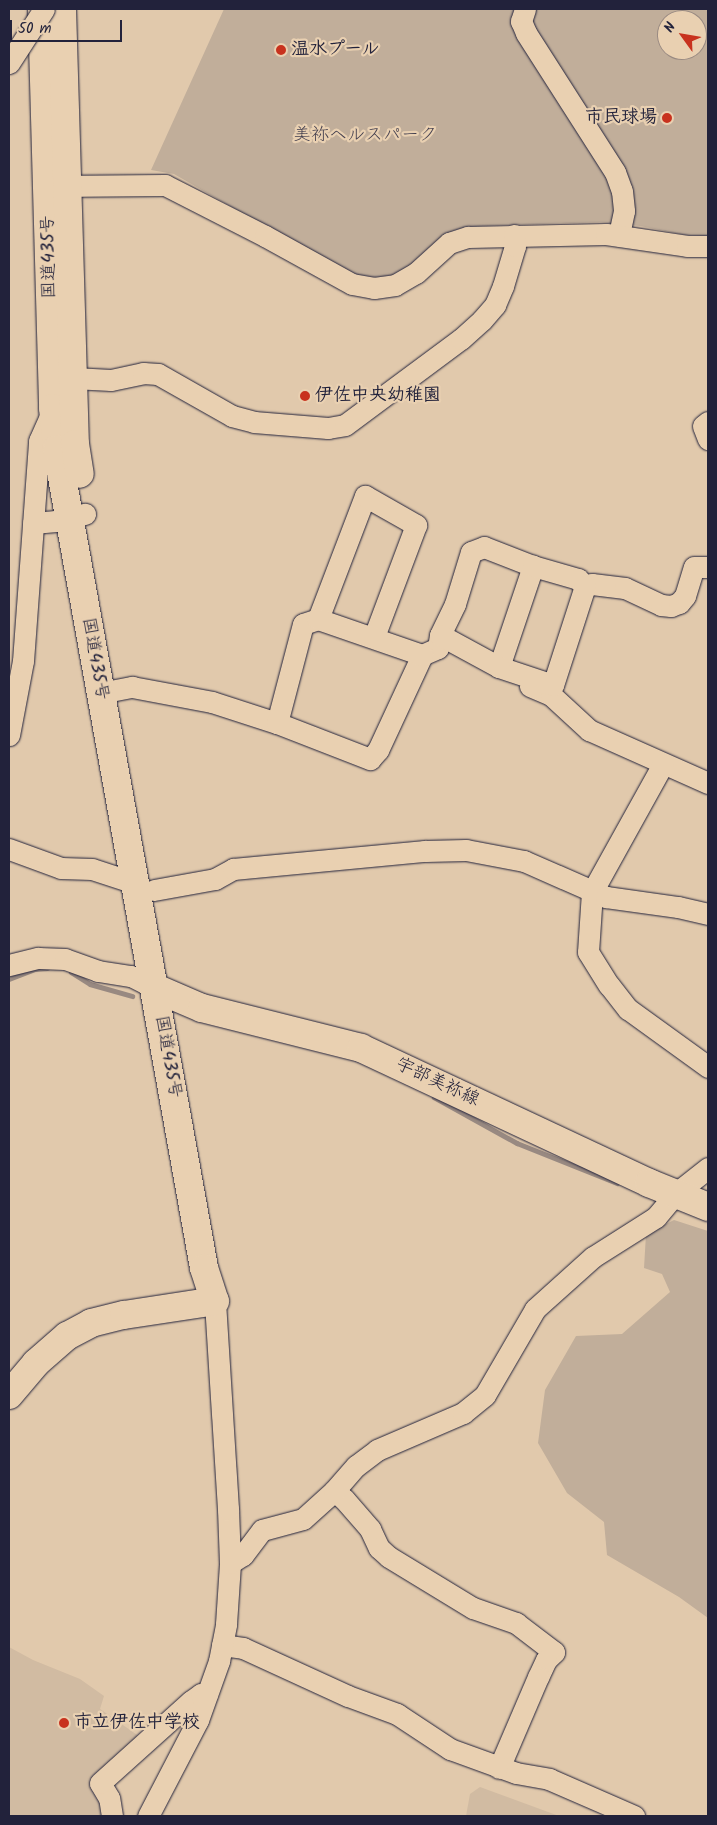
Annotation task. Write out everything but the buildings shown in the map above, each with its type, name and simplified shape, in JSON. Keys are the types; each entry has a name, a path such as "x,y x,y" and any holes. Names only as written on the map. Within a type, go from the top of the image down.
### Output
{"main road":[{"name":"国道435号","path":"43,9 73,378 77,516"},
{"name":"国道435号","path":"62,9 53,408 57,449 77,516 164,993 220,1266 215,1300"},
{"name":"宇部美祢線","path":"164,993 202,1008 361,1048 675,1194 708,1207"},
{"path":"9,1395 36,1363 67,1336 91,1323 124,1315 215,1300"}],"street":[{"path":"9,63 43,9"},
{"path":"525,9 521,20 526,34 615,172 622,191 624,211 619,235"},
{"path":"58,185 164,185 265,236 352,284 374,288 395,285 409,277 449,243 468,237 619,235 687,246 708,246"},
{"path":"73,378 111,380 144,373 158,374 232,416 254,422 328,428 346,425 461,339 495,305 515,246 514,235"},
{"path":"9,735 16,658 34,523 39,441 53,408"},
{"path":"708,422 703,426 708,439"},
{"path":"318,619 365,496 416,525 374,637"},
{"path":"34,523 56,521 77,516"},
{"path":"108,691 132,687 212,702 277,723 370,759 378,750 422,655 438,648 440,635 455,604 471,552 484,547 533,566 578,579 584,586"},
{"path":"499,667 533,566"},
{"path":"584,586 592,584 625,588 661,605 671,606 679,603 685,596 694,567 708,567"},
{"path":"440,635 499,667 553,685 584,586"},
{"path":"277,723 303,624 318,619 422,655"},
{"path":"519,674 524,682 551,695 589,730 663,764 708,782"},
{"path":"663,764 592,892 588,952 609,985 628,1009 708,1067"},
{"path":"9,848 61,868 92,869 144,886 215,879 233,869 425,851 466,850 524,860 606,897 678,907 708,914"},
{"path":"9,966 38,958 65,959 98,972 131,976 164,993"},
{"path":"230,1563 243,1555 262,1530 303,1519 334,1492 356,1466 377,1450 463,1412 485,1395 535,1309 594,1257 656,1217 675,1194 708,1168"},
{"path":"148,1816 189,1738 207,1694 222,1645 229,1595 228,1509 215,1300"},
{"path":"334,1492 344,1499 370,1529 380,1548 389,1557 473,1608 516,1623 554,1652 546,1660 538,1677 507,1770"},
{"path":"228,1509 262,1530"},
{"path":"222,1645 243,1648 348,1696 397,1714 450,1749 507,1770 609,1816"},
{"path":"112,1816 109,1798 100,1783 191,1701 201,1694 207,1694"},
{"path":"507,1770 549,1779 634,1816"}],"shaded area":[{"name":"市立伊佐中学校","path":"9,1647 33,1660 80,1679 104,1696 100,1709 140,1737 89,1780 100,1799 102,1816 9,1816"},
{"path":"480,1787 559,1816 466,1816 470,1794"}],"green space":[{"name":"美祢ヘルスパーク","path":"224,9 708,9 708,236 685,235 640,226 600,222 482,226 461,229 390,279 369,279 345,272 174,174 151,170"},
{"path":"674,1220 708,1231 708,1618 679,1597 607,1555 604,1522 567,1493 538,1443 545,1390 576,1336 622,1334 670,1292 662,1274 644,1268 646,1234"}],"waterway":[{"path":"9,979 35,969 47,968"},
{"path":"71,972 90,984 132,996"},
{"path":"434,1097 517,1143 617,1183"}],"place":[{"name":"温水プール","path":"281,50"},
{"name":"市民球場","path":"667,118"},
{"name":"伊佐中央幼稚園","path":"305,396"},
{"name":"市立伊佐中学校","path":"64,1723"}]}
